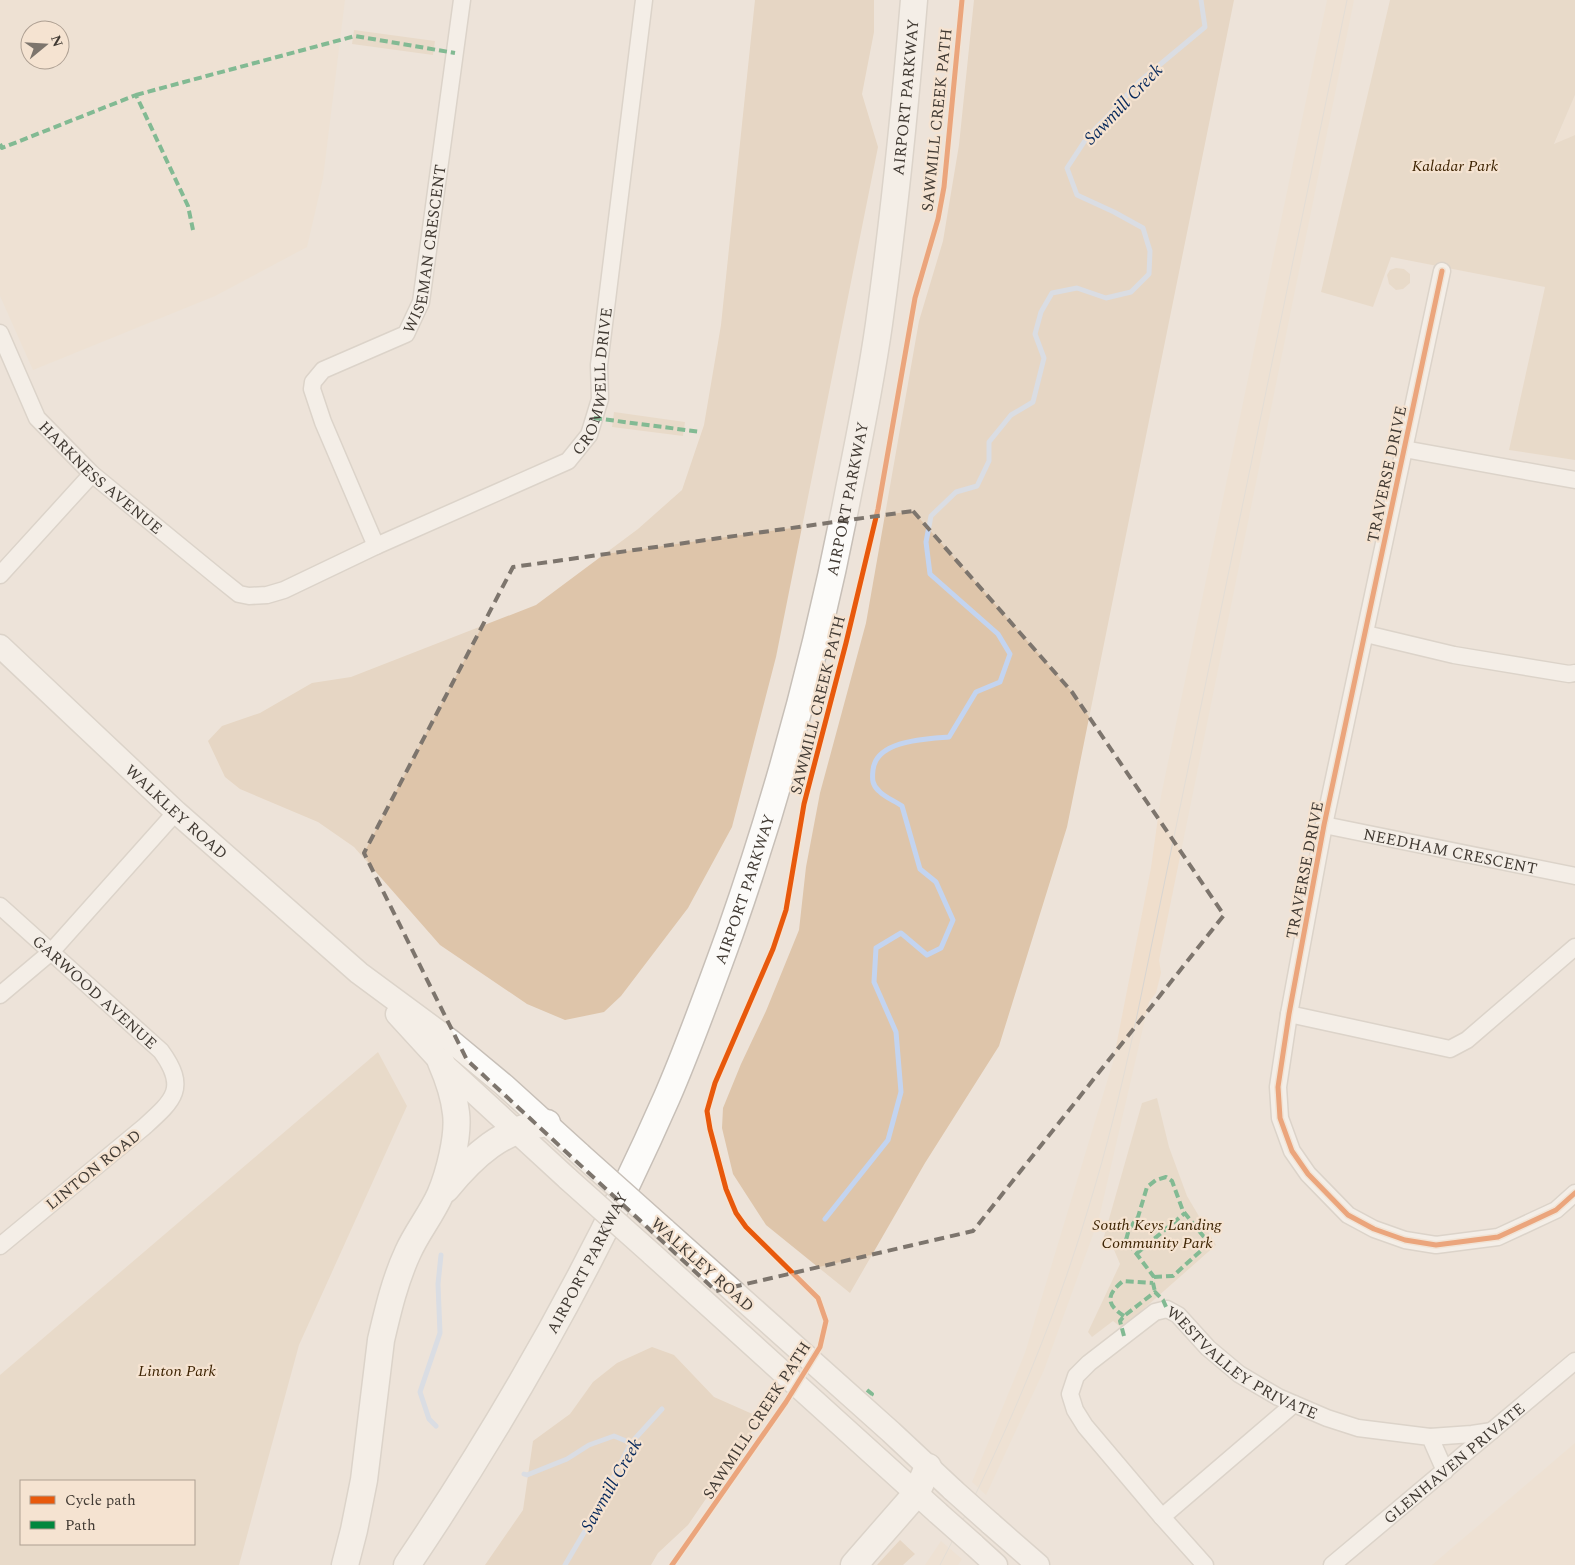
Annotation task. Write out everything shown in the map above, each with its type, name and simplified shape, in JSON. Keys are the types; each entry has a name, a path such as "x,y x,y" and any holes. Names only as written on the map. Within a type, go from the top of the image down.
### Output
{"highway":[{"name":"AIRPORT PARKWAY","path":"407,1565 457,1490 516,1393 583,1273 670,1089 707,996 748,881 780,778 822,620 863,420 879,326 904,119 914,0"},
{"path":"345,1565 361,1496 381,1340 387,1315 407,1254 439,1197 448,1174 456,1112 451,1087 442,1062"},
{"path":"439,1197 458,1175 492,1143 515,1131 532,1125 547,1123"},
{"path":"854,1565 928,1467"}],"main road":[{"name":"WALKLEY ROAD","path":"0,646 176,812 359,973 451,1041 547,1123 1038,1565"},
{"name":"WALKLEY ROAD","path":"359,973 442,1062 515,1131 996,1565"}],"street":[{"name":"WISEMAN CRESCENT","path":"376,546 323,422 312,389 313,382 323,370 406,334 421,302 462,0"},
{"name":"CROMWELL DRIVE","path":"239,594 249,596 266,595 307,580 376,546 568,461 589,435 600,399 599,365 644,0"},
{"name":"TRAVERSE DRIVE","path":"1442,271 1324,825 1278,1087 1280,1118 1292,1150 1308,1174 1348,1215 1374,1229 1405,1240 1436,1245 1498,1238 1556,1210 1575,1193"},
{"name":"HARKNESS AVENUE","path":"0,333 37,418 92,474 239,594"},
{"path":"1404,449 1575,480"},
{"path":"0,575 92,474"},
{"path":"1366,634 1454,656 1569,674 1575,673"},
{"path":"0,995 51,952 176,812"},
{"name":"NEEDHAM CRESCENT","path":"1324,825 1575,876"},
{"name":"GARWOOD AVENUE","path":"0,906 161,1051 175,1074 176,1085"},
{"path":"1290,1014 1450,1049 1467,1040 1575,947"},
{"name":"LINTON ROAD","path":"0,1246 164,1109 172,1098 176,1085"},
{"name":"WESTVALLEY PRIVATE","path":"1205,1565 1085,1426 1075,1410 1070,1394 1076,1376 1089,1363 1155,1312 1167,1309 1178,1315 1208,1348 1239,1374 1278,1397 1327,1418 1358,1428 1430,1437 1472,1434 1493,1430"},
{"name":"GLENHAVEN PRIVATE","path":"1332,1565 1575,1361"},
{"path":"1162,1517 1294,1404"},
{"path":"1430,1437 1445,1471"}],"highlighted area":[{"path":"913,511 1072,692 1224,915 973,1231 716,1291 467,1060 364,853 513,567"}],"shaded area":[{"path":"0,0 345,0 323,178 307,247 215,296 33,370 0,296"},
{"path":"755,0 874,0 874,32 862,94 878,147 776,657 732,827 688,908 621,996 604,1012 565,1020 527,1004 440,945 354,847 318,822 240,789 225,777 208,741 222,726 260,713 312,683 351,677 536,605 638,529 682,490 704,425 721,325"},
{"path":"974,0 1234,0 1067,827 999,1046 925,1163 850,1293 766,1225 733,1174 722,1128 723,1108 799,930 806,867 820,793 866,623 919,321 943,241 959,145"},
{"path":"1327,0 1354,0 1159,960 1161,973 1156,993 1149,1002 1099,1218 1044,1370 986,1495 972,1482 1025,1353 1113,1062 1151,868 1161,796"},
{"path":"1575,95 1575,135 1554,145"},
{"path":"652,1347 674,1355 714,1397 757,1416 755,1427 688,1525 658,1553 651,1565 485,1565 523,1510 533,1441 570,1414 593,1382 617,1363"},
{"path":"1575,1443 1575,1565 1432,1565"},
{"path":"900,1540 915,1554 903,1565 877,1565"},
{"path":"941,1541 962,1559 958,1565 925,1565"}],"green space":[{"name":"Kaladar Park","path":"1390,0 1575,0 1575,95 1554,144 1575,135 1575,460 1509,450 1545,287 1391,257 1373,307 1321,292"},
{"path":"354,30 435,41 433,55 352,44"},
{"path":"1396,268 1404,269 1410,274 1410,283 1403,289 1396,290 1389,284 1387,275 1390,270"},
{"path":"614,412 685,422 683,436 612,427"},
{"name":"Linton Park","path":"378,1052 407,1106 299,1345 239,1565 0,1565 0,1375"},
{"name":"South Keys Landing Community Park","path":"1157,1098 1169,1147 1187,1196 1216,1245 1122,1328 1113,1321 1092,1337 1088,1332 1120,1264 1112,1245 1103,1240 1142,1103"}],"waterway":[{"name":"Sawmill Creek","path":"825,1219 888,1140 901,1092 896,1032 874,982 876,948 901,933 927,955 941,948 953,920 936,882 920,869 902,806 884,795 874,784 873,770 876,760 883,752 904,743 949,737 976,692 1000,682 1010,654 998,634 930,574 926,542 931,516 956,492 977,486 989,461 989,442 1011,415 1033,402 1044,358 1035,334 1041,312 1052,293 1077,288 1106,298 1131,292 1149,274 1150,251 1143,228 1077,195 1067,168 1088,136 1139,82 1205,27 1201,0"},
{"path":"436,1426 429,1419 420,1392 440,1333 438,1284 441,1255"},
{"name":"Sawmill Creek","path":"565,1565 592,1519 631,1443 662,1409"},
{"path":"524,1474 527,1475 567,1459 589,1445 614,1436 631,1443"}],"tram line":[{"path":"940,1565 1004,1434 1041,1344 1059,1298 1096,1184 1108,1140 1134,1030 1347,0"}],"marked path":[{"path":"136,95 355,36 455,53"},
{"path":"0,144 2,148 136,95 188,206 193,230"},
{"path":"594,418 701,432"},
{"path":"1154,1277 1173,1276 1205,1247 1204,1237 1183,1211 1172,1181 1166,1177 1156,1180 1147,1187 1138,1217 1129,1229 1126,1240 1154,1277 1155,1292"},
{"path":"1136,1254 1185,1213"},
{"path":"1124,1316 1111,1303 1110,1299 1114,1290 1123,1281 1153,1283"},
{"path":"1124,1336 1120,1321 1155,1292 1163,1300 1167,1309"},
{"path":"867,1390 872,1394 870,1397"}],"cycle path":[{"name":"SAWMILL CREEK PATH","path":"672,1565 786,1402 820,1347 826,1321 818,1298 746,1227 736,1213 726,1189 707,1111 715,1083 773,949 786,910 804,804 846,643 878,509 915,298 938,219 944,187 962,0"},
{"path":"1442,271 1324,825 1289,1014 1278,1087 1280,1118 1292,1151 1308,1174 1348,1215 1374,1229 1405,1240 1436,1245 1498,1237 1556,1210 1575,1193"}]}
